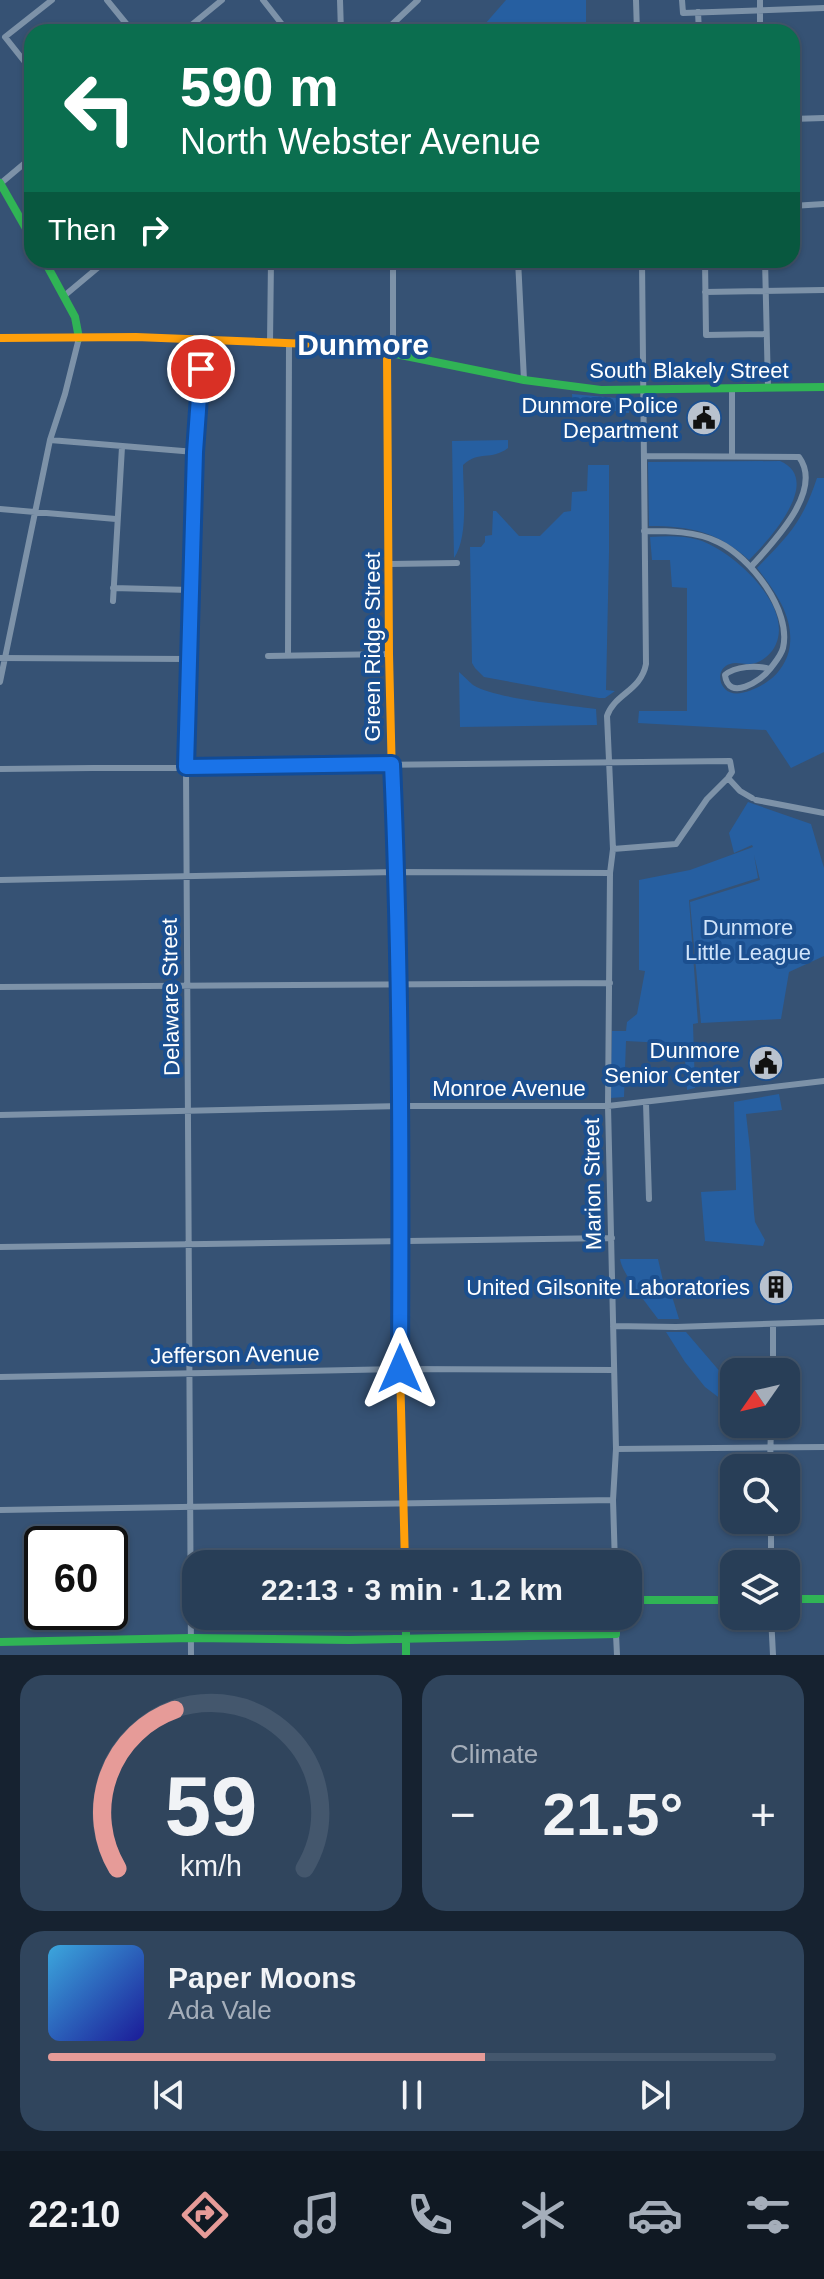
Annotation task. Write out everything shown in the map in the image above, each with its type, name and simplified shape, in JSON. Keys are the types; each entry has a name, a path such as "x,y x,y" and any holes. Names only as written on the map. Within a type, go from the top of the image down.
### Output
{"main road":[{"path":"0,184 24,225"},
{"path":"48,268 75,317 79,338"},
{"name":"South Blakely Street","path":"0,338 202,339 331,345 371,349 585,389 643,391 824,387"},
{"name":"Green Ridge Street","path":"387,353 389,654 401,1106 400,1369 405,1550"},
{"path":"800,1599 824,1599"},
{"path":"642,1600 720,1600"},
{"path":"406,1630 406,1655"},
{"path":"0,1642 191,1638 349,1640 616,1634 616,1630"}],"street":[{"path":"24,61 5,37 52,0"},
{"path":"107,0 126,24"},
{"path":"193,24 222,0"},
{"path":"263,0 282,24"},
{"path":"340,0 341,24"},
{"path":"393,24 418,0"},
{"path":"636,0 637,24"},
{"path":"682,0 683,13 824,8"},
{"path":"760,0 760,24"},
{"path":"698,12 699,24"},
{"path":"800,119 824,118"},
{"path":"0,184 24,164"},
{"path":"800,206 824,204"},
{"path":"64,296 97,268"},
{"path":"270,342 271,268"},
{"path":"387,353 393,346 393,268"},
{"path":"518,268 524,380"},
{"path":"642,268 644,531 677,532 717,541 751,567 764,583 783,621 783,648 770,669 746,687 736,689 725,679 725,675 734,668 770,669"},
{"path":"705,268 706,335 766,334"},
{"path":"765,268 768,388"},
{"path":"705,292 824,290"},
{"path":"0,682 2,658 50,440 79,338"},
{"name":"Delaware Street","path":"191,1655 186,767 195,452 202,339"},
{"path":"288,655 289,343"},
{"path":"732,389 732,456"},
{"path":"50,440 195,452"},
{"path":"113,601 122,447"},
{"path":"645,456 799,457 808,472 806,493 786,528 751,567"},
{"path":"0,509 116,519"},
{"name":"Marion Street","path":"615,1550 616,1449 608,1106 610,873 613,849 607,716 610,708 636,686 645,672 644,531"},
{"path":"390,564 457,563"},
{"path":"113,588 190,590"},
{"path":"268,656 389,654"},
{"path":"2,658 188,659"},
{"path":"0,769 727,760 732,764 728,778 707,799 676,844 613,849"},
{"path":"728,778 740,791 754,799 824,813"},
{"path":"0,880 396,872 610,873"},
{"path":"0,987 610,983"},
{"name":"Monroe Avenue","path":"0,1115 401,1106 608,1106 824,1081"},
{"path":"646,1103 649,1199"},
{"path":"0,1247 612,1238"},
{"path":"613,1326 824,1322"},
{"path":"773,1324 773,1358"},
{"name":"Jefferson Avenue","path":"0,1377 400,1369 614,1370"},
{"path":"770,1438 770,1454"},
{"path":"616,1449 824,1447"},
{"path":"0,1510 613,1500"},
{"path":"772,1630 773,1655"},
{"path":"616,1634 617,1655"}],"green space":[{"path":"506,0 586,0 586,24 485,24"},
{"path":"572,394 628,399 629,413 612,411 612,407 573,407"},
{"path":"508,440 508,448 502,452 474,458 463,465 462,538 454,558 452,441"},
{"path":"780,461 792,470 797,482 795,495 779,525 749,560 738,550 703,532 649,526 648,462"},
{"path":"588,465 609,465 606,690 615,691 605,698 599,698 484,677 472,663 470,547 481,547 485,536 492,535 493,511 519,536 540,536 564,512 571,511 572,492 587,491"},
{"path":"817,478 824,478 824,752 791,768 766,730 638,723 639,711 687,711 687,588 672,587 670,560 652,560 650,537 687,537 712,546 740,565 765,593 779,623 774,648 758,662 726,666 720,675 722,686 730,692 753,690 778,672 790,644 785,613 757,568 793,528"},
{"path":"459,672 483,690 532,701 596,709 597,725 460,727"},
{"name":"Dunmore Little League","path":"748,802 811,824 824,868 824,956 789,972 781,1019 701,1023 690,902 760,880 754,855 758,878 689,900 698,1023 693,1024 695,1088 687,1090 684,1044 626,1041 624,1097 610,1098 612,1031 626,1031 627,1022 637,1014 645,971 639,970 639,880 690,870 753,847 734,853 729,833"},
{"path":"779,1094 782,1110 746,1114 755,1222 765,1240 763,1246 705,1241 701,1192 736,1190 734,1102"},
{"path":"620,1259 658,1259 664,1285 671,1293 679,1319 658,1319 630,1281"},
{"path":"666,1332 686,1332 720,1372 720,1398 705,1387"}],"traffic: fast":[{"path":"0,183 24,225"},
{"path":"48,268 75,317 79,338"},
{"path":"335,345 371,349 524,380 601,390 824,387"},
{"path":"800,1599 824,1599"},
{"path":"642,1600 720,1600"},
{"path":"406,1630 406,1655"},
{"path":"0,1642 191,1638 349,1640 616,1634 616,1630"}],"traffic: slow":[{"path":"0,338 136,337 335,345"},
{"path":"387,353 393,819"},
{"path":"401,1204 400,1369 405,1550"}],"traffic: jam":[{"path":"393,819 401,1204"}],"place":[{"name":"Dunmore Police Department","path":"704,418"},
{"name":"Dunmore Senior Center","path":"766,1063"},
{"name":"United Gilsonite Laboratories","path":"776,1287"}],"district":[{"name":"Dunmore","path":"363,345"}],"route":[{"path":"201,369 195,452 186,767 392,764 401,1106 400,1369"}]}
